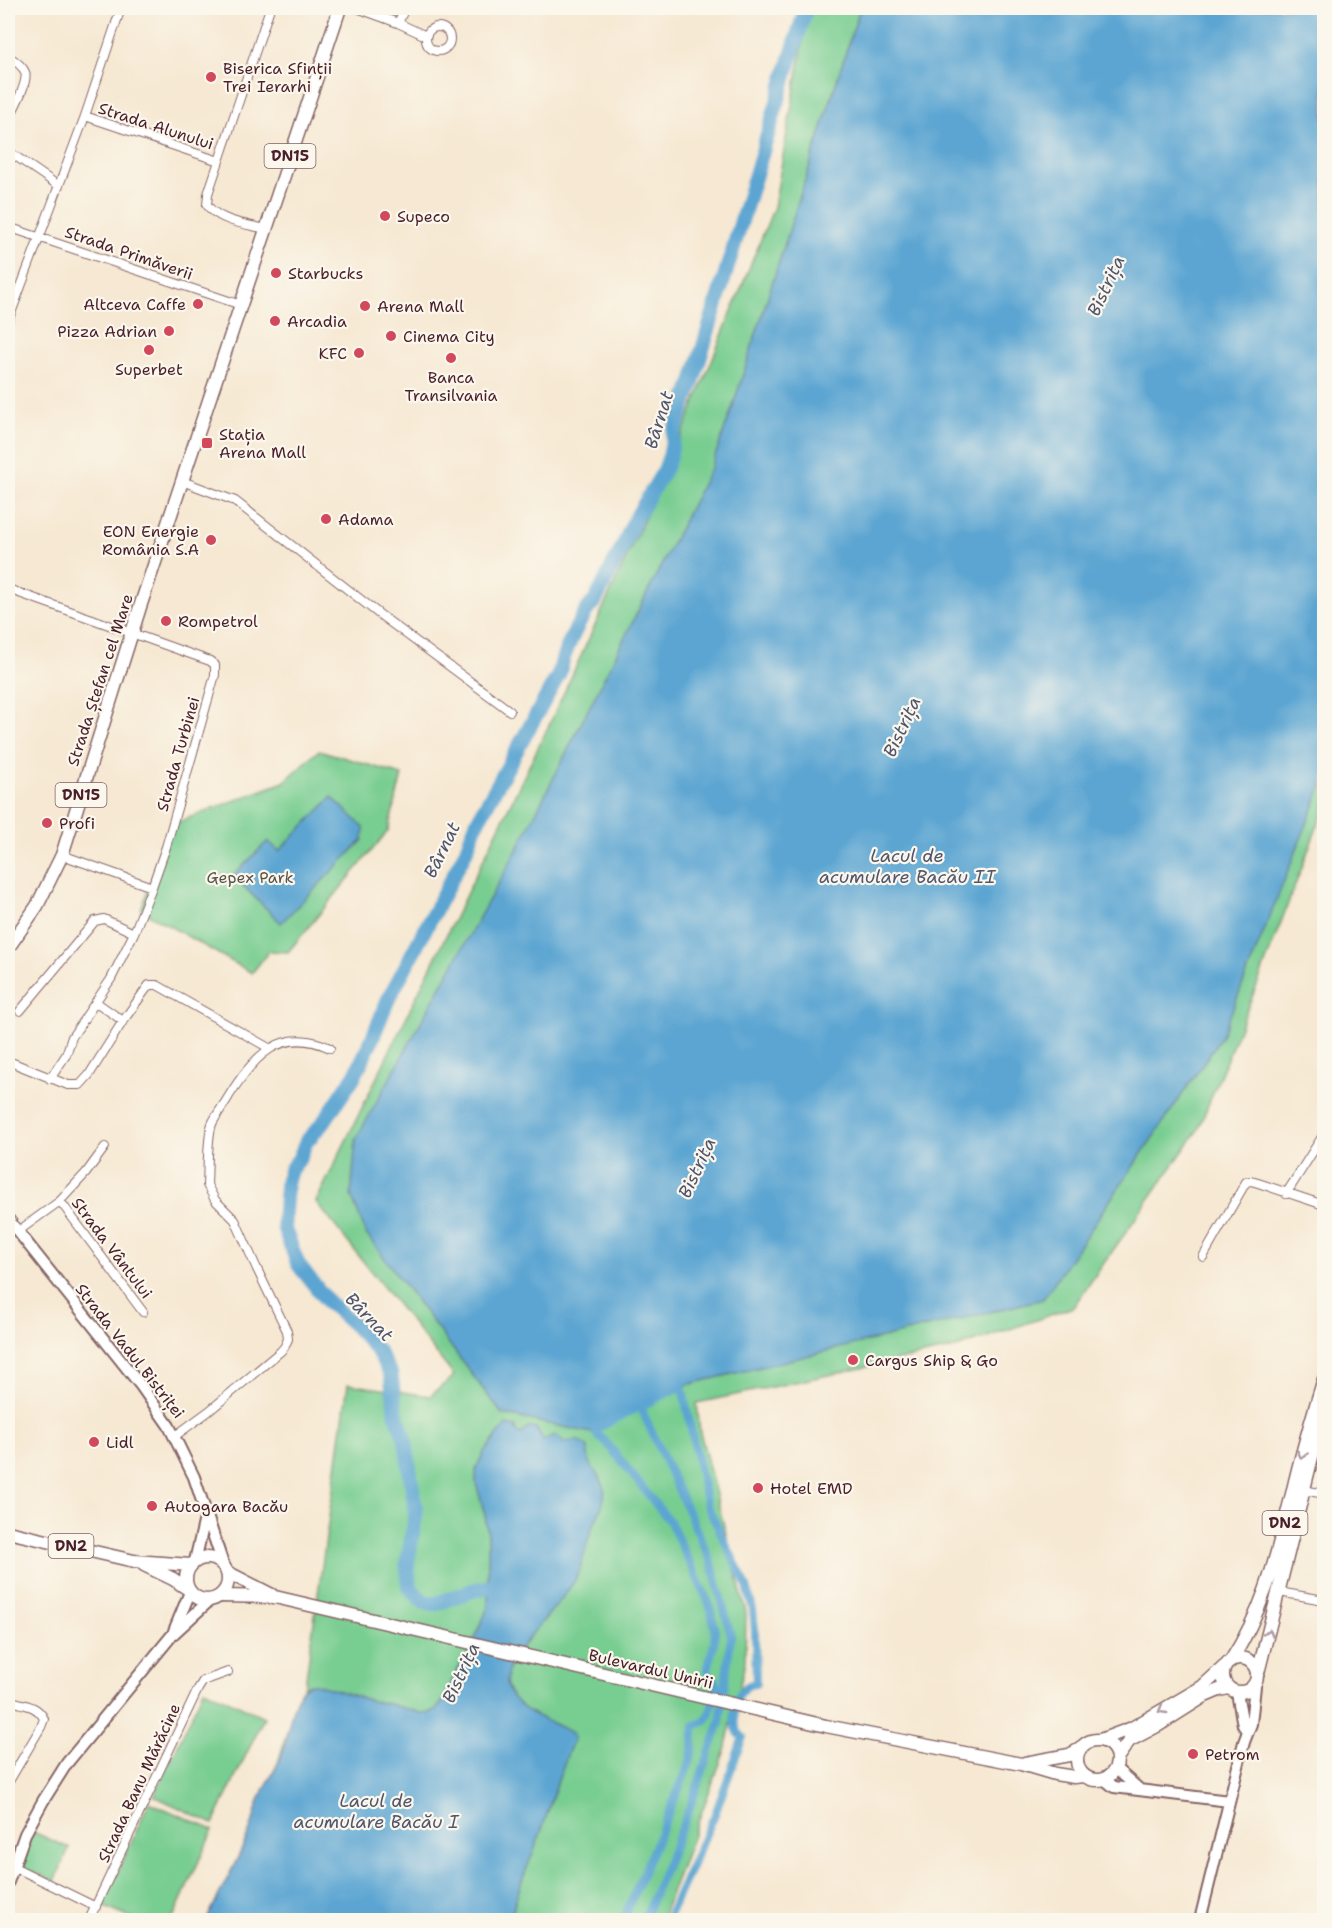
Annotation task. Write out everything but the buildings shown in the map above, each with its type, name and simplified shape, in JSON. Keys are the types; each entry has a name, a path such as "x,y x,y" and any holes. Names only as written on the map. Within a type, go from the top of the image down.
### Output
{"main road":[{"name":"Strada Ștefan cel Mare","path":"8,948 37,906 62,855 132,632 340,8"},
{"name":"Strada Vadul Bistriței","path":"8,1219 141,1386 175,1436 194,1477 226,1569"},
{"name":"DN2","path":"1273,1591 1276,1559 1312,1417 1324,1379"},
{"name":"DN2","path":"1080,1749 1088,1742 1132,1728 1202,1687 1228,1664 1273,1591 1304,1490 1324,1409"},
{"path":"173,1634 189,1590 185,1581 186,1572 193,1563 206,1514"},
{"name":"DN2","path":"8,1532 134,1561 193,1563 208,1558 214,1559 226,1569"},
{"name":"DN2","path":"134,1561 173,1579 195,1597 215,1598"},
{"path":"8,1882 10,1865 25,1834 67,1763 173,1634 226,1589 228,1581 226,1569"},
{"name":"Bulevardul Unirii","path":"226,1569 275,1597"},
{"path":"1200,1920 1229,1801 1251,1724 1256,1679 1273,1591"},
{"name":"Bulevardul Unirii","path":"215,1598 275,1597 826,1726 1021,1764 1055,1774 1084,1776"},
{"path":"1229,1801 1114,1786 1104,1779 1109,1777 1129,1741 1219,1690 1233,1690 1247,1692 1256,1679 1252,1662 1247,1659 1235,1659 1228,1664 1223,1678 1233,1690 1243,1725 1248,1732"},
{"path":"1100,1740 1111,1746 1116,1763 1141,1790"},
{"path":"1080,1749 1077,1754 1077,1766 1084,1776"},
{"name":"Bulevardul Unirii","path":"1021,1764 1069,1755 1080,1749"},
{"name":"DN2","path":"1084,1776 1097,1780 1104,1779"}],"street":[{"path":"8,321 60,186 121,8"},
{"name":"Strada Alunului","path":"266,229 224,218 207,205 208,194 270,8"},
{"path":"357,8 426,36"},
{"path":"394,22 405,8"},
{"path":"8,56 22,67 26,80 8,121"},
{"name":"Strada Alunului","path":"85,116 219,161"},
{"path":"8,151 60,186"},
{"name":"Strada Primăverii","path":"8,227 241,305"},
{"path":"182,481 235,501 379,614 510,711"},
{"path":"8,589 132,632"},
{"name":"Strada Turbinei","path":"50,1079 66,1055 72,1037 111,979 134,933 153,887 215,675 215,666 210,661 132,632"},
{"path":"62,855 153,887"},
{"path":"20,1011 95,921 104,919 134,933"},
{"path":"8,1061 68,1085 75,1086 84,1083 149,985 157,985 269,1048"},
{"path":"96,1002 123,1021"},
{"path":"175,1436 248,1379 285,1346 288,1339 287,1330 235,1220 210,1192 207,1185 212,1125 249,1067 269,1048 289,1041 302,1040 318,1042 330,1048"},
{"path":"1286,1194 1324,1134"},
{"name":"Strada Vântului","path":"17,1232 60,1201 86,1173 105,1147"},
{"path":"1203,1257 1246,1182 1258,1183 1324,1205"},
{"name":"Strada Vântului","path":"60,1201 121,1285 143,1311"},
{"path":"1304,1490 1324,1494"},
{"path":"1273,1591 1324,1600"},
{"name":"Strada Banu Mărăcine","path":"89,1920 198,1689 203,1682 228,1672"},
{"path":"8,1700 35,1708 44,1719 8,1783"},
{"path":"10,1865 96,1906"}],"green space":[{"name":"Lacul de acumulare Bacău II","path":"809,8 1324,8 1324,809 1259,980 1198,1130 1073,1307 956,1348 697,1403 700,1432 746,1612 745,1663 725,1750 661,1920 207,1920 249,1835 260,1799 278,1763 294,1708 305,1685 348,1384 430,1396 454,1376 316,1202 549,725 672,459 774,207"},
{"name":"Gepex Park","path":"319,750 402,775 388,831 288,952 269,951 252,973 141,910 172,824 284,782"},
{"path":"204,1689 264,1717 213,1824 154,1796"},
{"path":"149,1802 213,1830 172,1920 135,1920 103,1906"},
{"path":"33,1832 69,1848 55,1881 23,1865 22,1860"}],"water":[{"name":"Lacul de acumulare Bacău II","path":"860,8 1324,8 1324,781 1222,1036 1043,1299 682,1386 599,1426 596,1434 502,1414 366,1234 351,1195 356,1139 519,846 711,467 732,409"},
{"path":"332,797 364,828 363,840 281,923 233,876 268,841 279,851"},
{"name":"Lacul de acumulare Bacău I","path":"506,1425 516,1427 516,1431 521,1434 528,1428 536,1428 544,1440 555,1436 564,1443 580,1441 588,1448 590,1463 604,1486 605,1493 577,1576 512,1661 507,1675 507,1686 518,1703 535,1715 572,1733 574,1739 520,1886 511,1920 207,1920 243,1848 260,1798 279,1761 293,1708 302,1690 308,1685 316,1684 421,1713 436,1710 443,1701 457,1670 468,1655 488,1607 488,1536 476,1483 476,1469 484,1452"}],"waterway":[{"name":"Bârnat","path":"508,1583 474,1590 435,1604 424,1602 410,1588 407,1565 416,1513 405,1438 396,1414 391,1375 377,1350 327,1301 298,1264 284,1228 287,1181 306,1142 323,1123 355,1075 387,1002 465,853 477,822 559,674 578,625 595,601 634,521 665,469 674,432 692,384 806,8"},
{"path":"623,1920 689,1765 693,1748 694,1726 705,1721 709,1716 717,1687 715,1679 707,1671 715,1629 709,1603 670,1522 604,1440 596,1434 600,1427 682,1386 707,1505 747,1587 753,1610 756,1683 745,1687 738,1698 735,1723 736,1729 743,1737 715,1814 667,1920"},
{"path":"639,1404 712,1564 731,1636 720,1722 691,1804 644,1920"}],"place":[{"name":"Biserica Sfinții Trei Ierarhi","path":"211,77"},
{"name":"Supeco","path":"385,216"},
{"name":"Starbucks","path":"276,273"},
{"name":"Altceva Caffe","path":"198,304"},
{"name":"Arena Mall","path":"365,306"},
{"name":"Arcadia","path":"275,321"},
{"name":"Pizza Adrian","path":"169,331"},
{"name":"Cinema City","path":"391,336"},
{"name":"Superbet","path":"149,350"},
{"name":"KFC","path":"359,353"},
{"name":"Banca Transilvania","path":"451,358"},
{"name":"Stația Arena Mall","path":"207,443"},
{"name":"Adama","path":"326,519"},
{"name":"EON Energie România S.A","path":"211,540"},
{"name":"Rompetrol","path":"166,621"},
{"name":"Profi","path":"47,823"},
{"name":"Cargus Ship & Go","path":"853,1360"},
{"name":"Lidl","path":"94,1442"},
{"name":"Hotel EMD","path":"758,1488"},
{"name":"Autogara Bacău","path":"152,1506"},
{"name":"Petrom","path":"1193,1754"}],"water label":[{"name":"Bistrița","path":"1106,286"},
{"name":"Bistrița","path":"902,727"},
{"name":"Bistrița","path":"697,1168"},
{"name":"Bistrița","path":"461,1673"}]}
